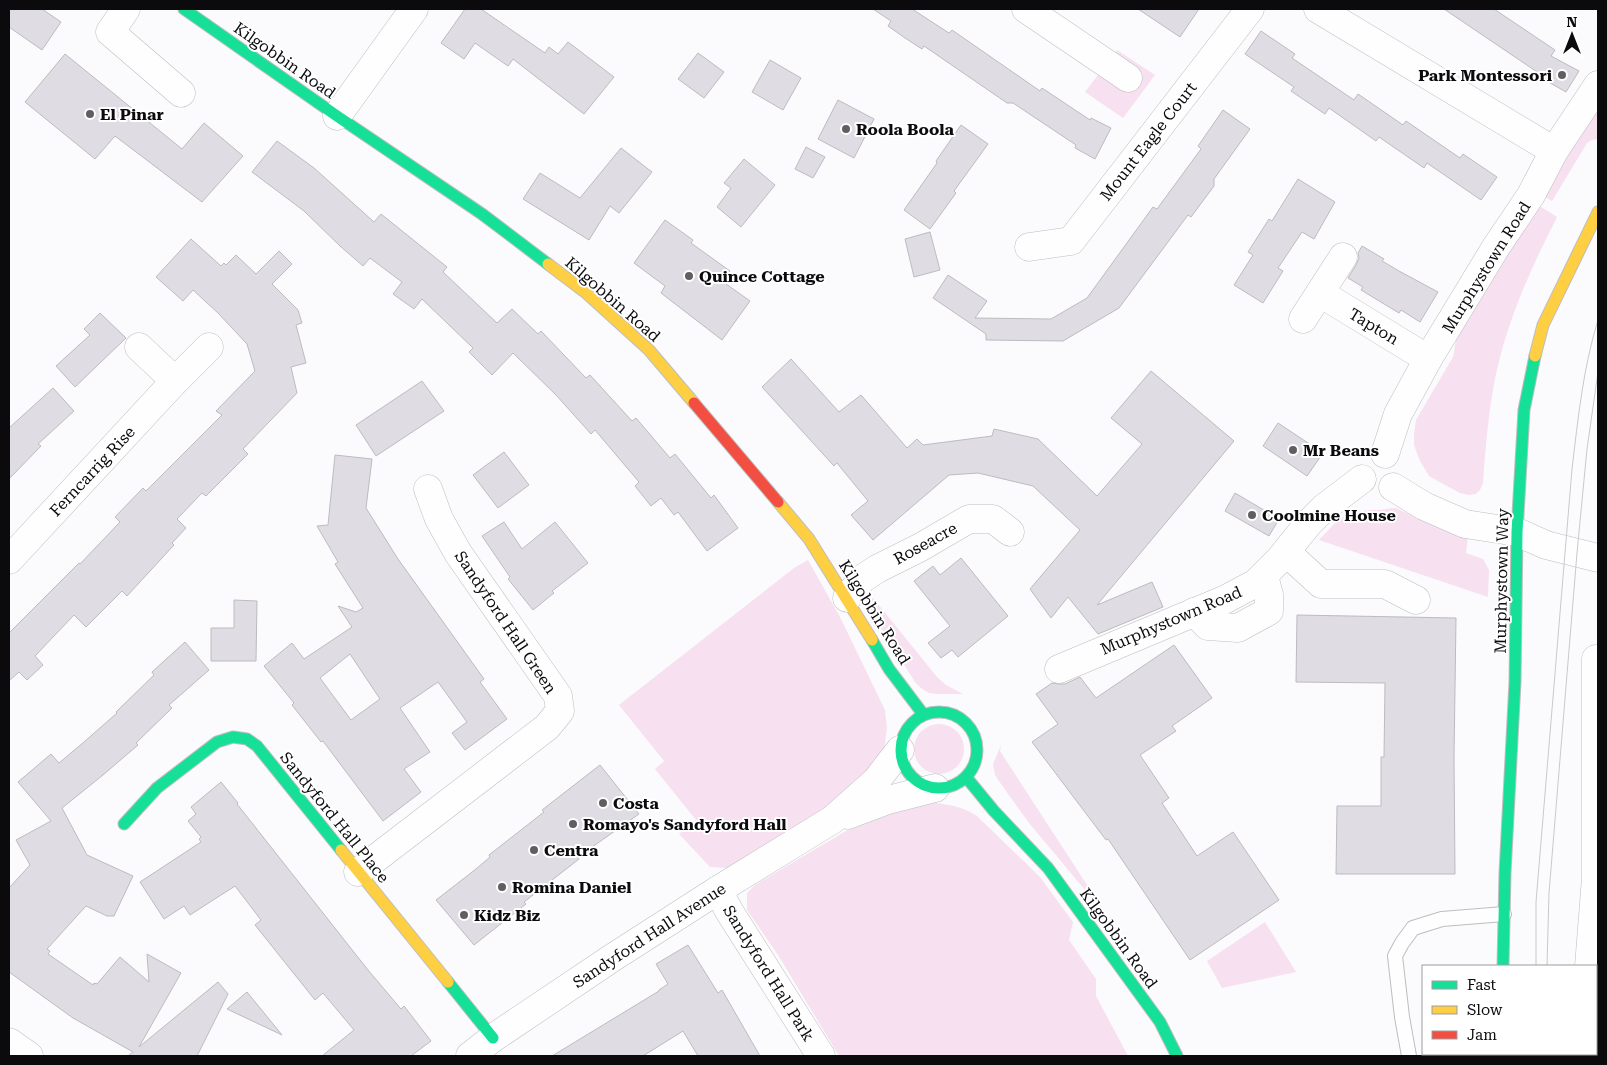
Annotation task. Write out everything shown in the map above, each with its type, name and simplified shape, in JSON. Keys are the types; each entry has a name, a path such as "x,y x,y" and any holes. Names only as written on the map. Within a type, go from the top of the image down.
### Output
{"street":[{"path":"126,9 110,32 181,93"},
{"name":"Kilgobbin Road","path":"184,9 482,214 584,292 649,350 809,539 889,669 923,714"},
{"path":"337,116 414,9"},
{"path":"1026,9 1128,78"},
{"name":"Mount Eagle Court","path":"1029,246 1071,241 1250,9"},
{"path":"1318,9 1554,151"},
{"name":"Murphystown Road","path":"1385,454 1398,414 1428,359 1496,247 1531,195 1554,151 1598,85"},
{"name":"Murphystown Way","path":"1503,965 1509,776 1515,682 1517,532 1524,410 1532,367 1543,325 1598,212"},
{"path":"1303,319 1343,257"},
{"name":"Tapton","path":"1320,293 1428,359"},
{"path":"139,347 175,381"},
{"name":"Ferncarrig Rise","path":"9,560 208,347"},
{"path":"1385,454 1396,461 1400,472 1397,483 1389,491 1378,492 1368,488 1362,480 1361,470 1363,464 1372,455 1385,454"},
{"name":"Murphystown Road","path":"1059,669 1224,600 1256,583 1324,508 1362,480"},
{"path":"1393,488 1424,506 1465,524 1517,532 1546,545 1598,558"},
{"name":"Sandyford Hall Green","path":"358,872 547,727 560,711 558,696 458,553 439,519 428,490"},
{"name":"Roseacre","path":"847,598 862,579 877,569 921,547 969,519 993,519 1010,532"},
{"path":"1286,552 1321,584 1385,584 1416,600"},
{"path":"1589,965 1597,879 1596,659"},
{"path":"936,711 949,712 961,718 970,727 976,739 977,752 974,765 966,777 948,787 935,788 918,782 907,773 902,763 900,750 902,738 908,726 923,714 936,711"},
{"name":"Sandyford Hall Place","path":"124,824 157,788 217,742 233,737 247,739 258,746 493,1038"},
{"name":"Sandyford Hall Avenue","path":"470,1056 493,1038 612,958 832,820 876,781 900,750"},
{"name":"Kilgobbin Road","path":"966,777 994,811 1048,868 1160,1022 1177,1056"},
{"name":"Sandyford Hall Avenue","path":"832,820 888,800 935,788"},
{"name":"Sandyford Hall Park","path":"718,890 734,919 821,1056"},
{"path":"9,1042 29,1056"}],"lane":[{"path":"1409,1056 1402,1017 1395,956 1402,942 1413,928 1442,919 1504,914"}],"shaded area":[{"path":"1117,50 1155,75 1123,118 1085,92"},
{"path":"1598,107 1598,139 1587,143 1552,201 1543,196"},
{"path":"1538,205 1557,217 1528,278 1505,340 1492,396 1483,483 1476,494 1460,493 1429,476 1420,461 1414,445 1416,420 1453,357 1457,335"},
{"path":"1396,508 1411,515 1414,510 1468,536 1466,553 1483,559 1489,570 1488,597 1319,540 1338,521 1349,514"},
{"path":"808,560 840,617 885,710 887,728 883,759 830,808 738,863 727,868 710,867 679,834 696,820 655,769 664,761 619,705 794,568"},
{"path":"873,598 937,677 946,685 963,694 929,693 915,682 866,604"},
{"path":"934,724 944,724 957,731 964,744 964,754 957,767 944,774 934,774 925,770 918,763 914,754 914,744 918,735 925,728"},
{"path":"1001,745 1000,751 1102,908 1100,908 1029,823 995,775 993,764"},
{"path":"919,800 956,807 977,816 1040,877 1073,922 1069,940 1096,979 1096,996 1128,1056 839,1056 778,955 747,910 747,893 755,885 883,809"},
{"path":"1265,922 1296,972 1222,988 1207,961"}],"building":[{"path":"9,9 42,9 61,22 42,50 9,27"},
{"path":"465,9 481,9 545,53 549,47 558,54 568,42 614,77 584,114 513,59 508,66 475,43 464,59 441,43"},
{"path":"873,9 912,9 949,33 952,30 1040,91 1042,88 1090,120 1091,118 1111,128 1095,159 1075,148 1076,145 1013,103 1007,103 924,46 922,49 905,38 888,26 891,21"},
{"path":"1138,9 1199,9 1180,37"},
{"path":"1444,9 1494,9 1555,50 1551,56 1579,71 1566,92 1545,80 1546,78"},
{"path":"1261,31 1295,54 1292,58 1354,100 1358,94 1403,125 1406,121 1460,158 1463,154 1497,177 1481,200 1427,163 1424,168 1379,137 1376,141 1329,108 1325,114 1291,91 1294,87 1245,54"},
{"path":"698,53 724,72 704,98 678,79"},
{"path":"65,54 182,149 204,123 243,156 202,202 115,136 95,159 25,102"},
{"path":"770,60 801,78 783,110 752,92"},
{"name":"Roola Boola","path":"838,100 874,119 854,158 818,139"},
{"path":"1223,110 1250,129 1214,179 1214,186 1191,217 1188,215 1119,308 1063,341 986,340 986,334 933,298 948,275 987,301 975,318 1051,319 1087,298 1153,207 1157,209 1201,149 1198,146"},
{"path":"961,125 988,144 954,191 956,193 930,229 904,210"},
{"path":"277,141 314,168 374,222 381,214 447,267 443,272 497,323 512,309 538,334 541,331 586,378 590,375 632,421 636,418 670,458 675,454 711,498 714,495 738,528 707,551 678,512 674,515 661,498 651,506 635,486 639,482 595,430 591,434 556,395 513,353 492,375 469,352 473,348 422,299 414,309 393,294 402,282 370,258 363,266 304,211 252,172"},
{"path":"806,147 825,157 813,178 795,169"},
{"path":"621,148 652,172 619,213 610,206 589,240 523,199 540,173 580,198"},
{"path":"744,159 775,185 741,227 717,207 731,188 724,183"},
{"path":"1298,179 1335,202 1314,239 1302,232 1278,268 1283,271 1263,303 1234,285 1253,255 1248,252 1269,219 1272,221"},
{"name":"Quince Cottage","path":"665,220 693,240 691,243 730,271 722,281 750,301 722,340 661,293 665,286 634,263"},
{"path":"930,232 940,270 914,277 905,239"},
{"path":"191,239 221,266 224,263 226,265 236,255 256,274 279,251 292,264 272,284 298,310 302,323 296,325 306,363 291,367 297,393 243,449 248,454 206,496 202,493 177,519 186,528 172,543 174,545 127,596 122,591 86,627 74,615 35,656 43,665 27,680 19,672 9,681 9,633 120,522 115,517 143,488 146,491 222,415 216,411 255,371 247,344 218,313 193,290 183,301 156,277"},
{"path":"1362,246 1384,259 1382,261 1438,292 1420,322 1401,310 1399,313 1361,290 1363,287 1348,278 1356,265 1359,258 1358,253"},
{"path":"100,313 126,338 75,387 56,366 90,335 84,329"},
{"path":"791,359 839,412 861,395 907,448 917,439 923,445 992,436 994,429 1038,439 1097,496 1142,444 1111,418 1151,371 1234,441 1097,605 1152,582 1163,607 1098,634 1068,597 1051,618 1030,589 1080,530 1033,486 978,473 949,475 873,540 851,515 868,501 837,463 834,466 762,387"},
{"path":"422,381 444,411 376,456 356,425"},
{"path":"53,388 74,411 38,444 41,446 9,479 9,428"},
{"name":"Mr Beans","path":"1278,423 1323,453 1307,476 1263,446"},
{"path":"504,452 529,485 498,508 473,475"},
{"path":"335,455 372,459 366,508 398,559 484,679 480,682 507,719 465,750 452,733 467,722 438,682 400,708 430,752 404,769 421,792 383,821 323,741 321,742 292,705 294,703 264,666 292,643 304,659 352,627 338,606 356,612 363,608 335,564 338,562 317,526 328,525","holes":["350,654 380,699 351,720 320,678"]},
{"name":"Coolmine House","path":"1235,493 1279,519 1269,536 1225,511"},
{"path":"504,522 522,549 555,522 588,563 552,591 554,593 533,610 508,579 510,577 482,536"},
{"path":"961,558 1008,616 958,657 952,650 941,658 928,643 950,626 914,581 933,566 940,575"},
{"path":"234,600 257,601 256,661 211,661 211,628 234,628"},
{"path":"1297,615 1456,618 1455,874 1336,874 1337,806 1381,806 1381,757 1384,757 1385,683 1296,682"},
{"path":"185,642 209,670 169,705 172,708 136,743 138,745 62,808 87,855 133,876 114,916 107,916 86,906 47,949 50,951 48,954 93,985 94,983 97,984 120,957 149,982 147,954 181,973 139,1047 218,982 228,994 197,1056 128,1056 133,1052 73,1018 9,972 9,888 30,865 16,840 51,821 18,782 51,754 59,763 117,713 154,675 152,672"},
{"path":"1174,645 1212,698 1172,726 1176,731 1140,755 1169,798 1162,803 1197,856 1233,832 1279,900 1190,960 1108,839 1106,840 1032,742 1058,724 1036,694 1052,683 1065,684 1080,677 1096,698"},
{"path":"600,765 639,814 578,857 579,859 524,902 526,904 474,945 436,900 544,812 542,810"},
{"path":"221,782 368,970 401,1009 404,1006 431,1041 411,1056 322,1056 354,1030 323,993 315,1000 255,925 261,920 235,886 190,915 184,906 164,919 140,882 201,842 199,839 201,837 188,821 196,814 191,807"},
{"path":"688,945 718,993 722,990 760,1056 698,1056 683,1031 643,1056 552,1056 668,984 656,964"},
{"path":"247,992 282,1035 227,1009"}],"tram line":[{"path":"1536,965 1536,902 1572,469 1585,375 1598,320"},
{"path":"1547,965 1549,893 1577,553 1587,449 1598,372"}],"traffic: fast":[{"path":"184,9 482,214 548,264"},
{"path":"1503,965 1505,873 1515,682 1517,532 1524,410 1535,356"},
{"path":"872,640 889,669 923,714"},
{"path":"932,712 946,712 960,718 971,729 977,743 977,750 974,765 966,777 946,788 932,788 918,782 907,771 901,757 901,743 907,729 918,718 932,712"},
{"path":"124,824 157,788 217,742 233,737 247,739 257,746 341,850"},
{"path":"966,777 994,811 1048,868 1160,1022 1177,1056"},
{"path":"448,982 493,1038"}],"traffic: slow":[{"path":"1535,356 1543,325 1598,212"},
{"path":"548,264 585,292 649,350 694,403"},
{"path":"778,502 809,539 872,640"},
{"path":"341,850 448,982"}],"traffic: jam":[{"path":"694,403 778,502"}],"place":[{"name":"Park Montessori","path":"1562,75"},
{"name":"El Pinar","path":"90,114"},
{"name":"Roola Boola","path":"846,129"},
{"name":"Quince Cottage","path":"689,276"},
{"name":"Mr Beans","path":"1293,450"},
{"name":"Coolmine House","path":"1252,515"},
{"name":"Costa","path":"603,803"},
{"name":"Romayo's Sandyford Hall","path":"573,824"},
{"name":"Centra","path":"534,850"},
{"name":"Romina Daniel","path":"502,887"},
{"name":"Kidz Biz","path":"464,915"}]}
